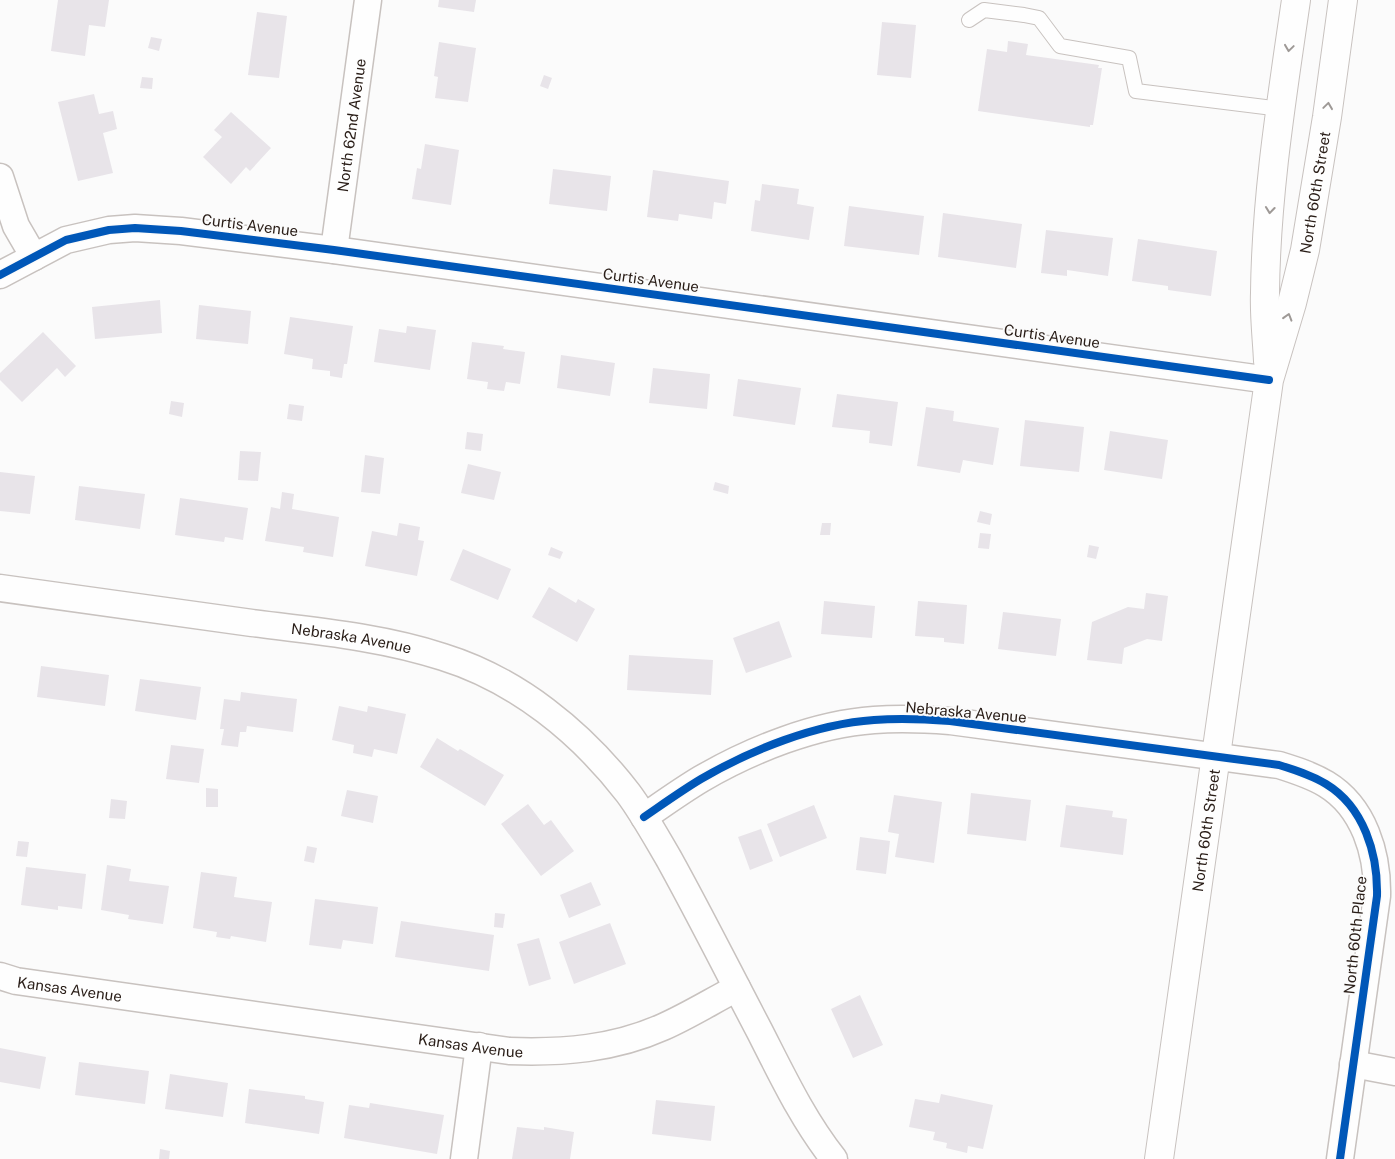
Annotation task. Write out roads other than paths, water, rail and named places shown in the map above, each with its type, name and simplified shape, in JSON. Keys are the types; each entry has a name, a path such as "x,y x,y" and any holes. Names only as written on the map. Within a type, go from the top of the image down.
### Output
{"main road":[{"name":"North 60th Street","path":"1269,380 1265,284 1268,227 1281,109 1296,0"},
{"name":"North 60th Street","path":"1159,1159 1269,380 1292,303 1305,250 1327,117 1343,0"}],"street":[{"name":"North 62nd Avenue","path":"334,250 368,0"},
{"path":"0,177 16,226 34,257"},
{"name":"Curtis Avenue","path":"0,275 66,240 109,230 135,228 181,231 334,250 1269,380"},
{"name":"Nebraska Avenue","path":"0,588 339,634 401,645 444,657 502,683 555,717 604,763 629,794 669,859 737,988"},
{"name":"Nebraska Avenue","path":"644,817 701,779 754,752 813,731 872,720 912,718 950,721 1217,756"},
{"name":"North 60th Place","path":"1217,756 1279,764 1301,771 1327,785 1350,805 1368,835 1375,860 1377,896 1340,1159"},
{"name":"Kansas Avenue","path":"0,976 36,984 510,1051 544,1052 604,1046 634,1038 663,1027 737,988"},
{"path":"737,988 789,1089 816,1136 834,1159"},
{"path":"464,1159 479,1046"},
{"path":"1353,1064 1395,1072"}],"lane":[{"path":"969,20 984,10 1024,14 1039,18 1060,46 1129,58 1136,91 1281,109"}]}
